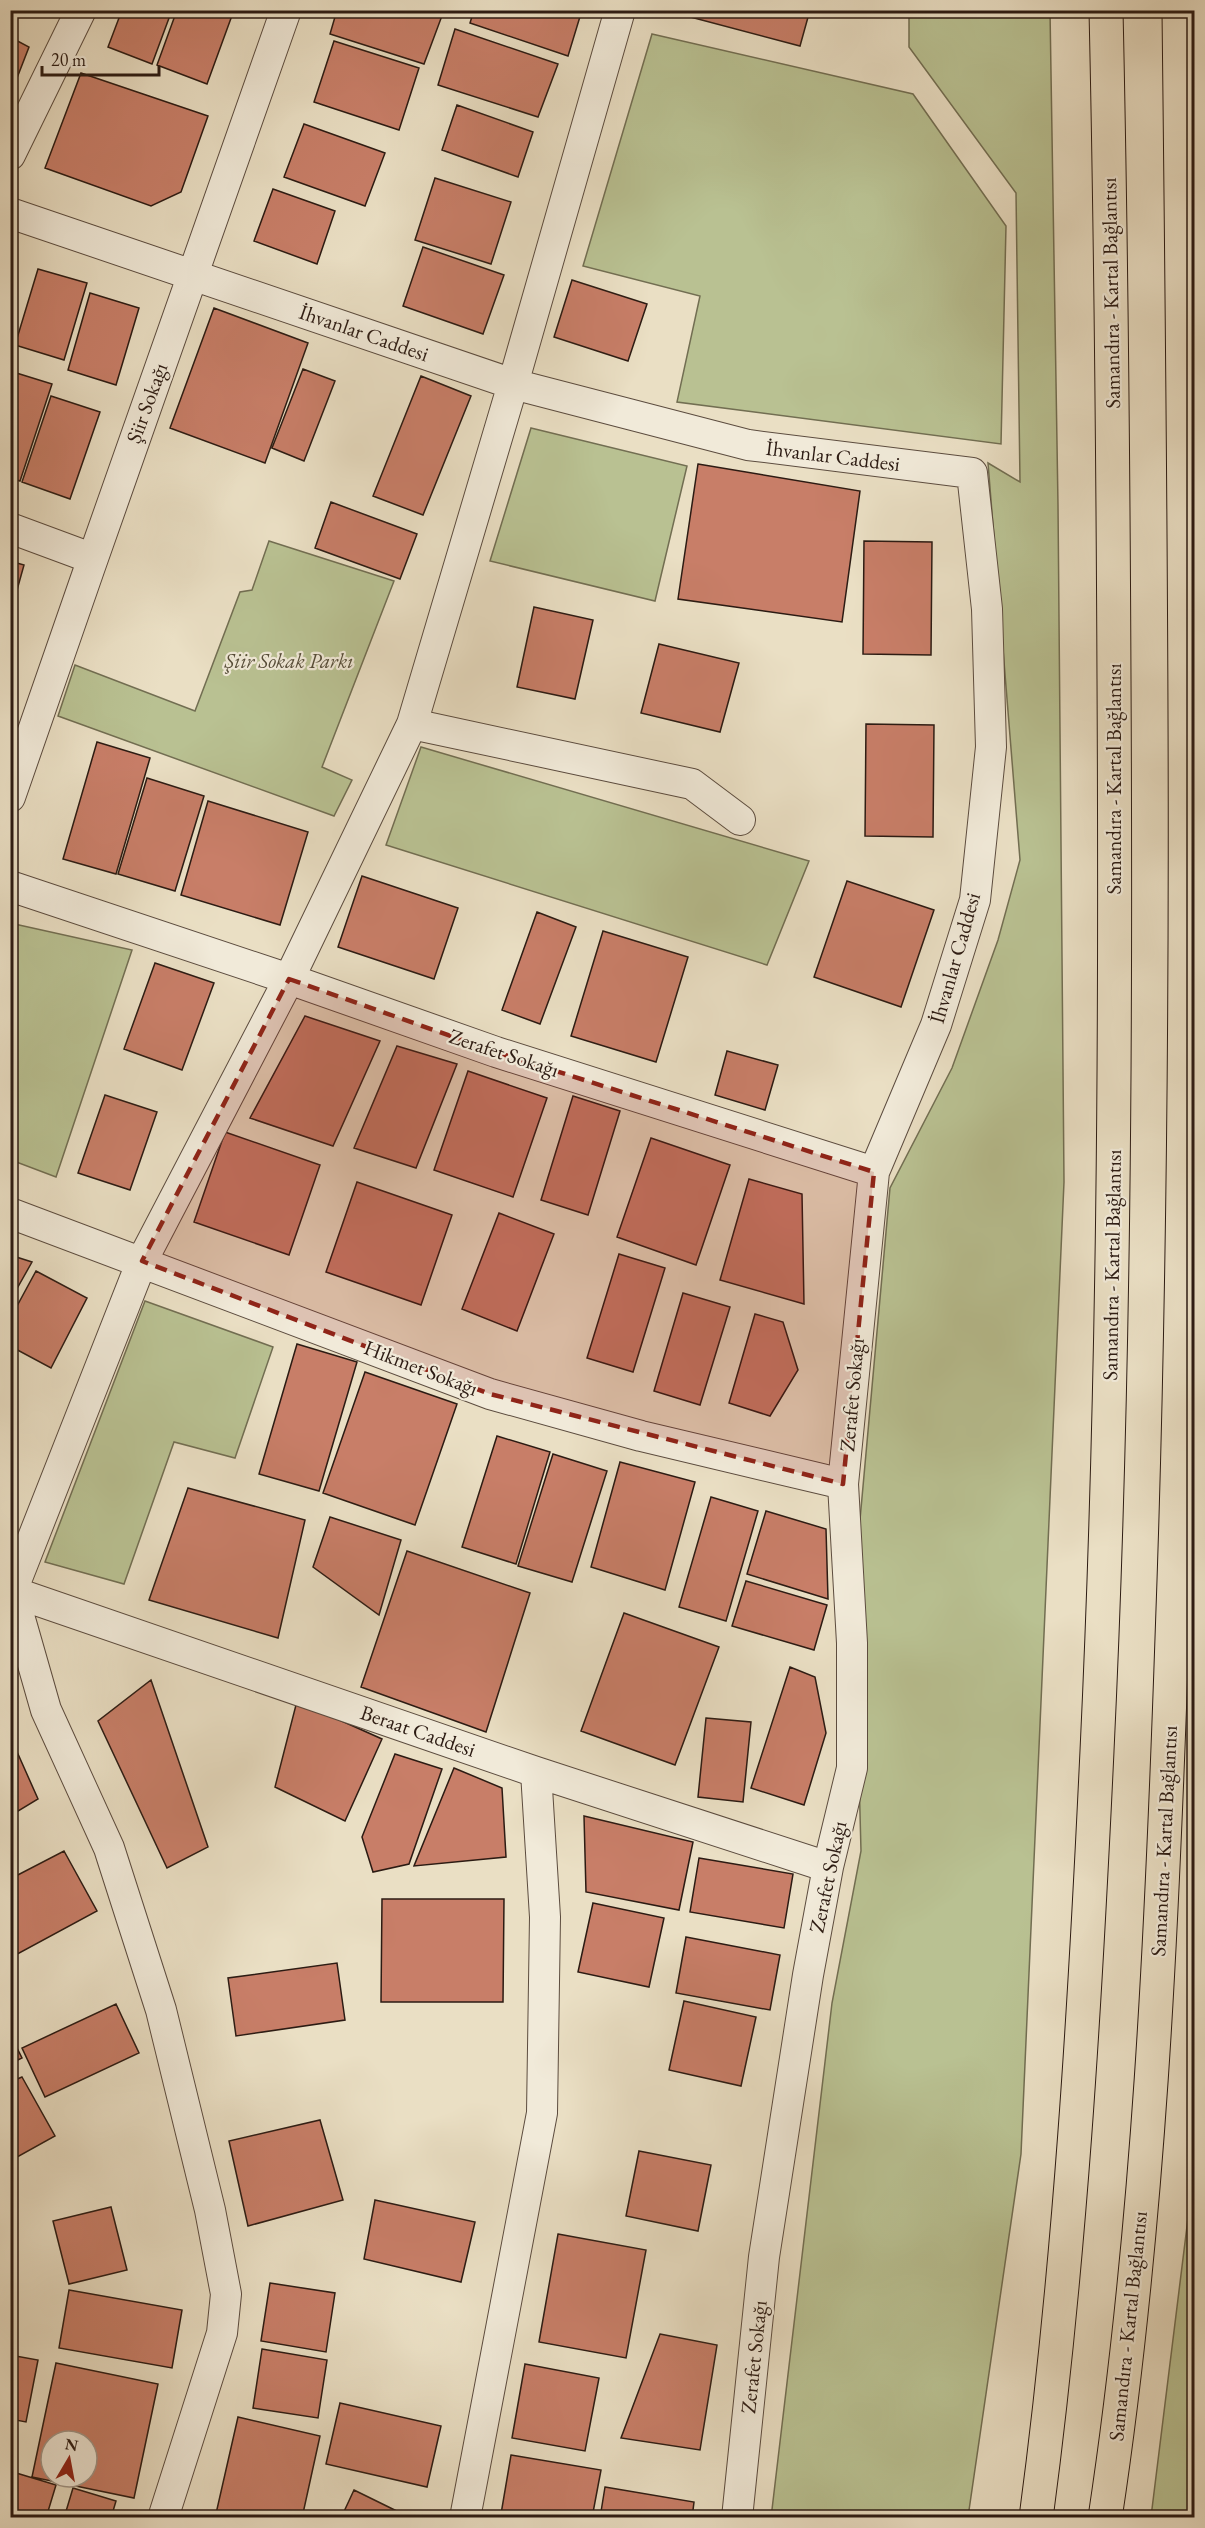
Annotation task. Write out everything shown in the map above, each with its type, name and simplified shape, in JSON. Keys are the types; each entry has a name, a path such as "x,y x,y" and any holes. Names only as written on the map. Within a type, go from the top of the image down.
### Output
{"highway":[{"name":"Samandıra - Kartal Bağlantısı","path":"1036,2517 1047,2435 1069,2205 1090,1903 1106,1576 1114,1191 1115,872 1111,255 1106,10"},
{"name":"Samandıra - Kartal Bağlantısı","path":"1105,2517 1114,2460 1140,2225 1161,1924 1180,1434 1186,836 1179,10"}],"street":[{"path":"10,155 81,10"},
{"name":"Şiir Sokağı","path":"10,797 91,558 194,275 286,10"},
{"path":"163,2517 222,2332 226,2294 210,2210 161,2010 109,1848 46,1710 11,1591 142,1261 289,979 412,724 513,384 620,10"},
{"name":"İhvanlar Caddesi","path":"10,213 513,384 748,445 972,473 987,609 991,747 975,900 936,1025 874,1172"},
{"path":"10,528 91,558"},
{"path":"412,724 692,784 740,820"},
{"name":"Zerafet Sokağı","path":"10,886 289,979 496,1052 874,1172 843,1484 852,1643 852,1768 828,1867 807,1975 764,2257 737,2517"},
{"name":"Hikmet Sokağı","path":"10,1213 490,1394 641,1436 843,1484"},
{"name":"Beraat Caddesi","path":"11,1591 536,1772 828,1867"},
{"path":"465,2517 542,2113 545,1917 536,1772"}],"highlighted area":[{"path":"289,979 496,1052 874,1172 843,1484 490,1394 142,1261"}],"green space":[{"path":"909,11 1050,11 1058,505 1064,1182 1021,2154 968,2517 771,2518 832,2003 861,1851 854,1586 890,1188 952,1068 998,940 1020,860 988,463 1020,482 1016,193 909,47"},
{"path":"652,34 913,94 1006,226 1001,444 677,402 700,296 583,266"},
{"path":"531,428 687,466 655,601 490,561"},
{"name":"Şiir Sokak Parkı","path":"269,541 394,581 322,767 352,780 334,816 58,716 75,665 195,711 240,592 252,590"},
{"path":"421,747 809,861 767,965 386,845"},
{"path":"10,923 132,950 56,1177 11,1160"},
{"path":"145,1301 273,1347 235,1458 174,1442 124,1584 45,1562"},
{"path":"1194,2094 1194,2517 1151,2517 1190,2202"}],"building":[{"path":"122,10 172,10 152,64 108,47"},
{"path":"177,10 234,10 207,84 157,65"},
{"path":"337,10 435,10 443,13 424,64 330,34"},
{"path":"474,10 582,10 568,56 470,23"},
{"path":"664,10 810,10 800,46"},
{"path":"455,29 558,64 538,117 438,85"},
{"path":"10,37 29,47 10,96"},
{"path":"334,41 419,68 399,130 314,102"},
{"path":"81,73 208,116 181,192 151,206 45,168"},
{"path":"457,105 533,132 518,177 442,150"},
{"path":"304,124 385,153 365,206 284,177"},
{"path":"435,178 511,202 491,264 415,240"},
{"path":"273,189 335,211 317,264 254,241"},
{"path":"423,247 504,275 483,334 403,306"},
{"path":"38,269 87,283 64,360 15,345"},
{"path":"572,280 647,304 628,361 554,337"},
{"path":"90,293 139,308 116,385 68,370"},
{"path":"214,308 308,343 265,463 170,428"},
{"path":"303,369 335,381 304,461 272,448"},
{"path":"10,371 52,384 20,481 10,478"},
{"path":"421,376 471,396 423,515 373,496"},
{"path":"51,396 100,412 70,499 22,482"},
{"path":"698,464 860,491 842,622 678,599"},
{"path":"331,502 417,534 400,579 315,548"},
{"path":"864,541 932,542 931,655 863,654"},
{"path":"10,561 24,565 12,608 10,608"},
{"path":"534,607 593,620 575,699 517,687"},
{"path":"659,644 739,663 720,732 641,713"},
{"path":"866,724 934,725 933,837 865,836"},
{"path":"97,742 150,758 116,874 63,859"},
{"path":"147,778 204,796 175,891 118,874"},
{"path":"208,801 308,832 280,925 181,895"},
{"path":"362,876 458,908 434,979 338,947"},
{"path":"847,881 934,910 901,1007 814,977"},
{"path":"537,912 576,927 540,1024 502,1010"},
{"path":"603,931 688,957 656,1062 571,1036"},
{"path":"155,963 214,983 182,1070 124,1049"},
{"path":"305,1016 380,1041 333,1146 250,1118"},
{"path":"397,1046 457,1064 416,1168 354,1148"},
{"path":"727,1051 778,1065 765,1110 715,1095"},
{"path":"468,1071 547,1098 513,1197 434,1170"},
{"path":"105,1095 157,1112 130,1190 78,1173"},
{"path":"573,1096 620,1111 588,1215 541,1200"},
{"path":"225,1132 320,1165 289,1255 194,1222"},
{"path":"651,1138 730,1165 696,1265 617,1237"},
{"path":"749,1179 802,1194 804,1304 720,1280"},
{"path":"357,1182 452,1215 421,1305 326,1272"},
{"path":"499,1213 554,1234 517,1331 462,1309"},
{"path":"619,1254 665,1268 633,1372 587,1358"},
{"path":"10,1255 32,1262 10,1301"},
{"path":"36,1271 87,1298 51,1368 10,1346 10,1319"},
{"path":"683,1293 730,1307 700,1405 654,1391"},
{"path":"755,1314 783,1322 798,1370 770,1416 729,1403"},
{"path":"297,1344 357,1362 319,1491 259,1474"},
{"path":"365,1372 457,1404 415,1525 323,1493"},
{"path":"497,1436 550,1452 516,1564 462,1547"},
{"path":"553,1454 607,1471 572,1582 518,1566"},
{"path":"620,1462 695,1482 665,1590 591,1567"},
{"path":"188,1488 305,1520 278,1638 149,1600"},
{"path":"711,1497 758,1511 726,1621 679,1607"},
{"path":"766,1511 826,1529 828,1599 747,1574"},
{"path":"330,1517 401,1540 379,1615 313,1567"},
{"path":"407,1551 530,1593 486,1732 361,1687"},
{"path":"746,1581 827,1605 814,1650 732,1626"},
{"path":"624,1613 719,1647 675,1765 581,1731"},
{"path":"790,1667 815,1677 826,1733 804,1805 751,1788"},
{"path":"151,1680 208,1847 167,1868 98,1721"},
{"path":"297,1701 382,1739 345,1821 275,1787"},
{"path":"706,1718 751,1722 743,1802 698,1797"},
{"path":"10,1736 38,1799 10,1816"},
{"path":"395,1754 442,1769 409,1864 373,1872 362,1837"},
{"path":"454,1768 502,1788 506,1857 414,1866"},
{"path":"584,1816 693,1842 679,1910 586,1892"},
{"path":"64,1851 97,1911 10,1958 10,1879"},
{"path":"699,1858 793,1874 784,1928 690,1912"},
{"path":"382,1899 504,1899 503,2002 381,2002"},
{"path":"593,1903 664,1918 649,1987 578,1972"},
{"path":"686,1937 780,1955 770,2010 676,1993"},
{"path":"337,1963 345,2020 236,2036 228,1978"},
{"path":"684,2001 756,2017 741,2086 669,2070"},
{"path":"116,2004 139,2053 45,2097 22,2048"},
{"path":"10,2034 22,2058 10,2064"},
{"path":"22,2077 55,2136 10,2161 10,2082"},
{"path":"320,2120 343,2200 248,2226 229,2141"},
{"path":"639,2151 711,2165 698,2231 626,2216"},
{"path":"375,2200 475,2222 461,2282 364,2259"},
{"path":"111,2207 127,2270 69,2284 53,2221"},
{"path":"558,2234 646,2250 626,2358 539,2342"},
{"path":"270,2283 335,2293 326,2352 261,2341"},
{"path":"69,2290 182,2310 172,2368 59,2348"},
{"path":"660,2334 717,2345 700,2450 621,2438"},
{"path":"262,2349 327,2360 318,2418 253,2408"},
{"path":"10,2355 38,2360 26,2422 10,2419"},
{"path":"56,2363 158,2384 134,2498 90,2489 99,2489 99,2429 42,2429"},
{"path":"525,2364 599,2378 585,2451 512,2438"},
{"path":"340,2403 441,2426 427,2487 326,2464"},
{"path":"238,2417 320,2436 302,2518 215,2518"},
{"path":"39,2444 39,2478 32,2477"},
{"path":"511,2455 601,2470 592,2518 519,2518 501,2514"},
{"path":"13,2472 39,2480 39,2489 55,2489 46,2518 10,2518 10,2480"},
{"path":"605,2487 694,2502 692,2518 600,2518"},
{"path":"73,2489 116,2501 111,2518 64,2518"},
{"path":"354,2490 411,2518 341,2518"}]}
